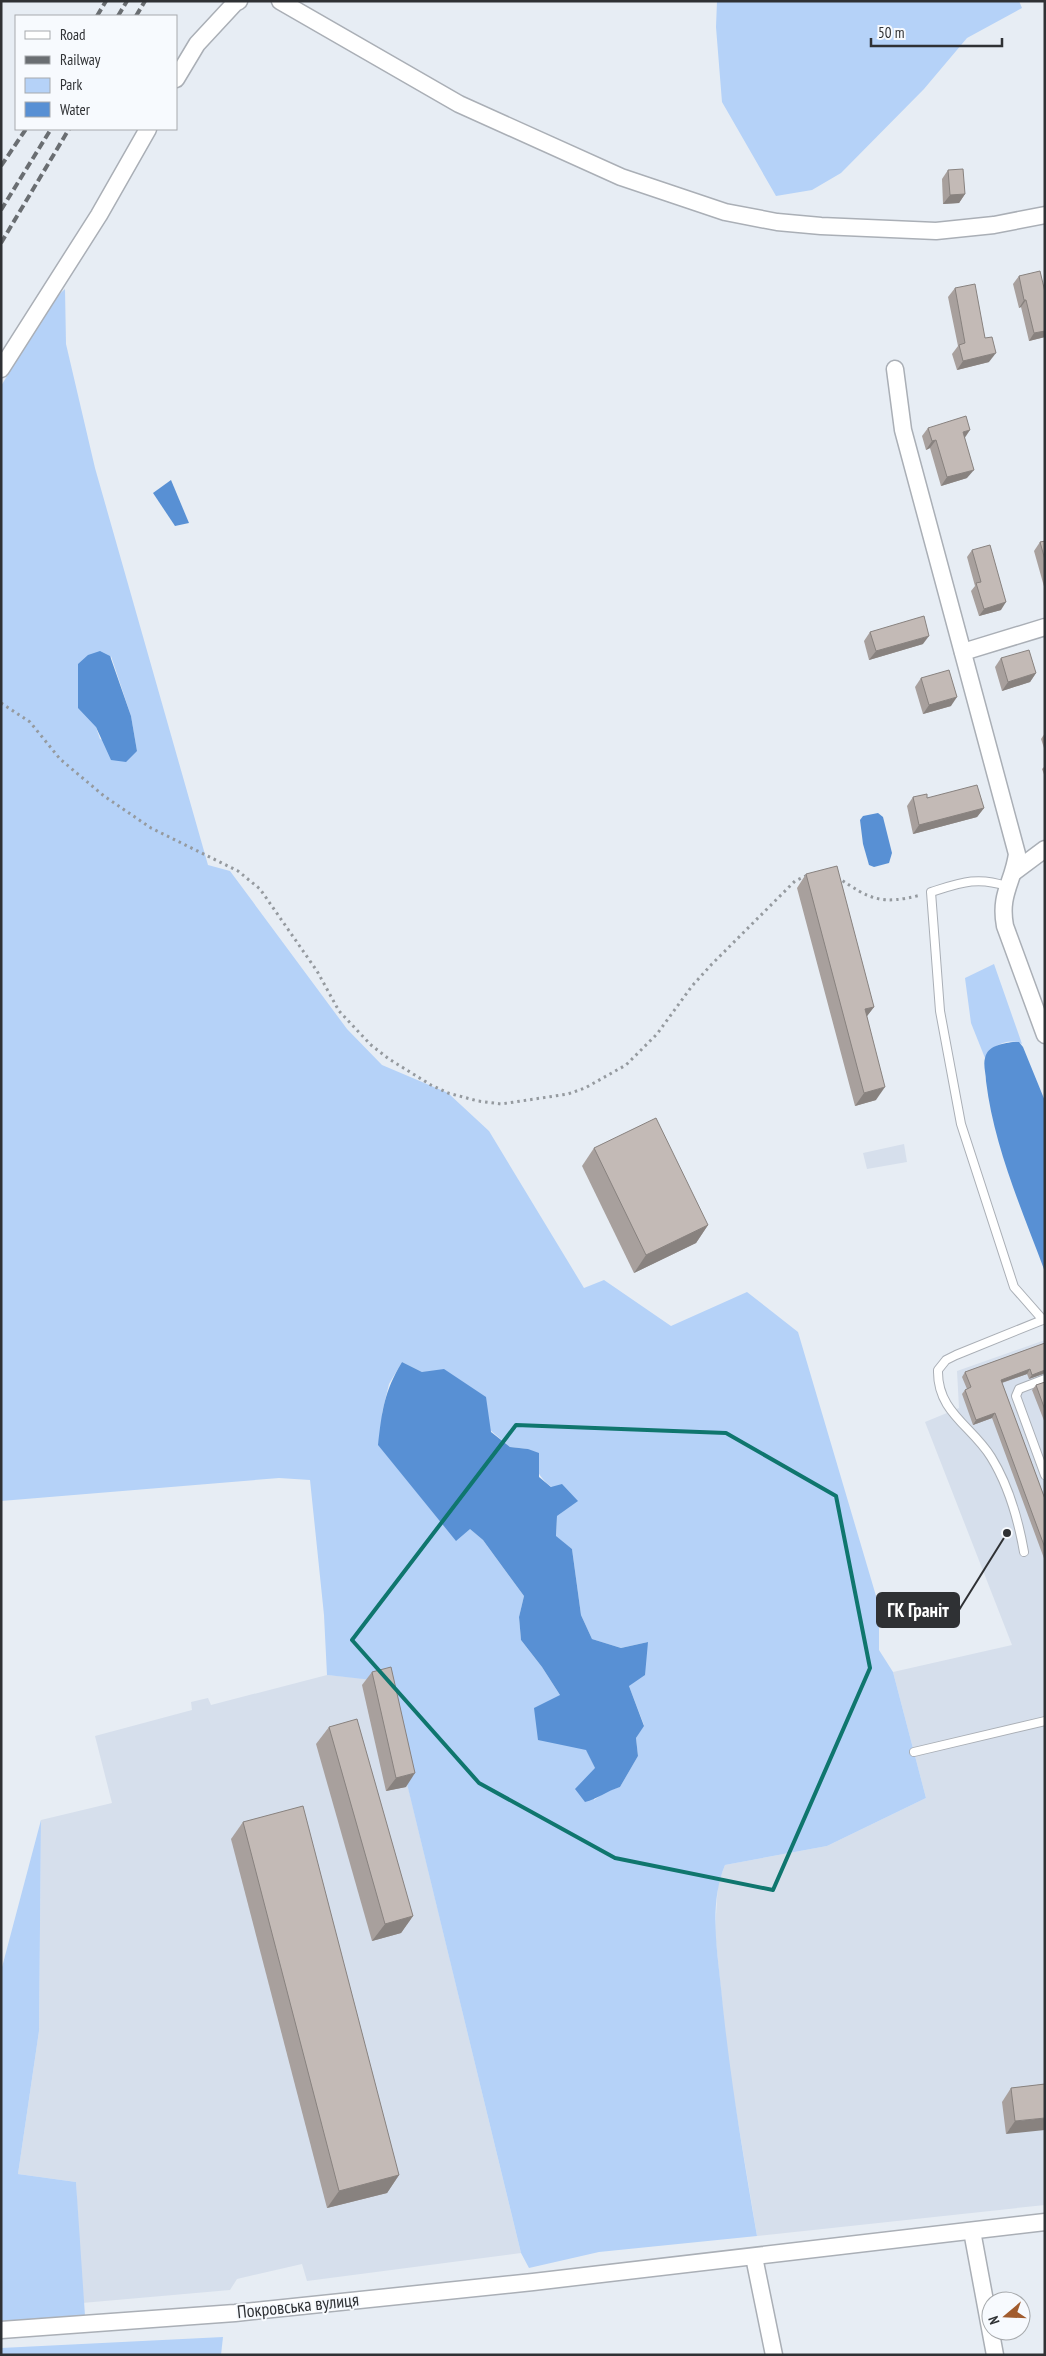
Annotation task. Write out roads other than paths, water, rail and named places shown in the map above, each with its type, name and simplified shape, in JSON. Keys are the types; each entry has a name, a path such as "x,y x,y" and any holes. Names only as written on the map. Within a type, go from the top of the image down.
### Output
{"street":[{"path":"178,76 196,44 239,1"},
{"path":"280,1 459,104 621,177 725,212 777,222 868,229 936,231 994,225 1045,215"},
{"path":"1,370 84,239 147,130"},
{"path":"895,369 903,430 1016,854 1002,910 1005,926 1045,1035"},
{"path":"963,652 1045,626"},
{"path":"1010,879 1045,849"},
{"name":"Покровська вулиця","path":"1,2330 235,2313 754,2257 1045,2222"},
{"path":"972,2231 996,2355"},
{"path":"754,2257 774,2355"}],"lane":[{"path":"1010,879 978,880 931,892 940,1011 962,1124 1014,1287 1044,1319 956,1355 946,1360 938,1370 940,1385 951,1413 989,1454 1008,1490 1016,1513 1024,1552"},
{"path":"1045,1379 1019,1389 1016,1396 1045,1475"},
{"path":"914,1752 1045,1721"}],"water":[{"path":"171,480 189,523 175,526 153,493"},
{"path":"100,651 110,656 131,716 137,751 126,762 111,760 96,727 78,708 78,664 88,655"},
{"path":"878,813 883,817 892,853 889,863 874,867 869,865 863,844 860,820 863,816"},
{"path":"1019,1042 1023,1047 1045,1101 1045,1272 1002,1154 995,1130 986,1081 984,1064 989,1050 996,1046"},
{"path":"402,1362 422,1372 444,1369 486,1397 491,1432 510,1447 528,1449 539,1453 539,1477 551,1487 562,1484 578,1501 557,1516 556,1536 572,1549 581,1615 592,1639 621,1648 648,1642 645,1675 629,1686 644,1726 636,1738 638,1756 620,1787 585,1802 575,1789 595,1768 586,1750 538,1740 534,1708 560,1695 542,1667 521,1640 519,1617 524,1596 483,1540 470,1529 456,1541 378,1445 385,1402 391,1383"}],"railway":[{"path":"98,15 106,1"},
{"path":"119,15 127,1"},
{"path":"137,15 145,1"},
{"path":"1,166 25,130"},
{"path":"1,210 50,130"},
{"path":"1,243 68,130"}],"place":[{"name":"ГК Граніт","path":"1007,1533"}]}
